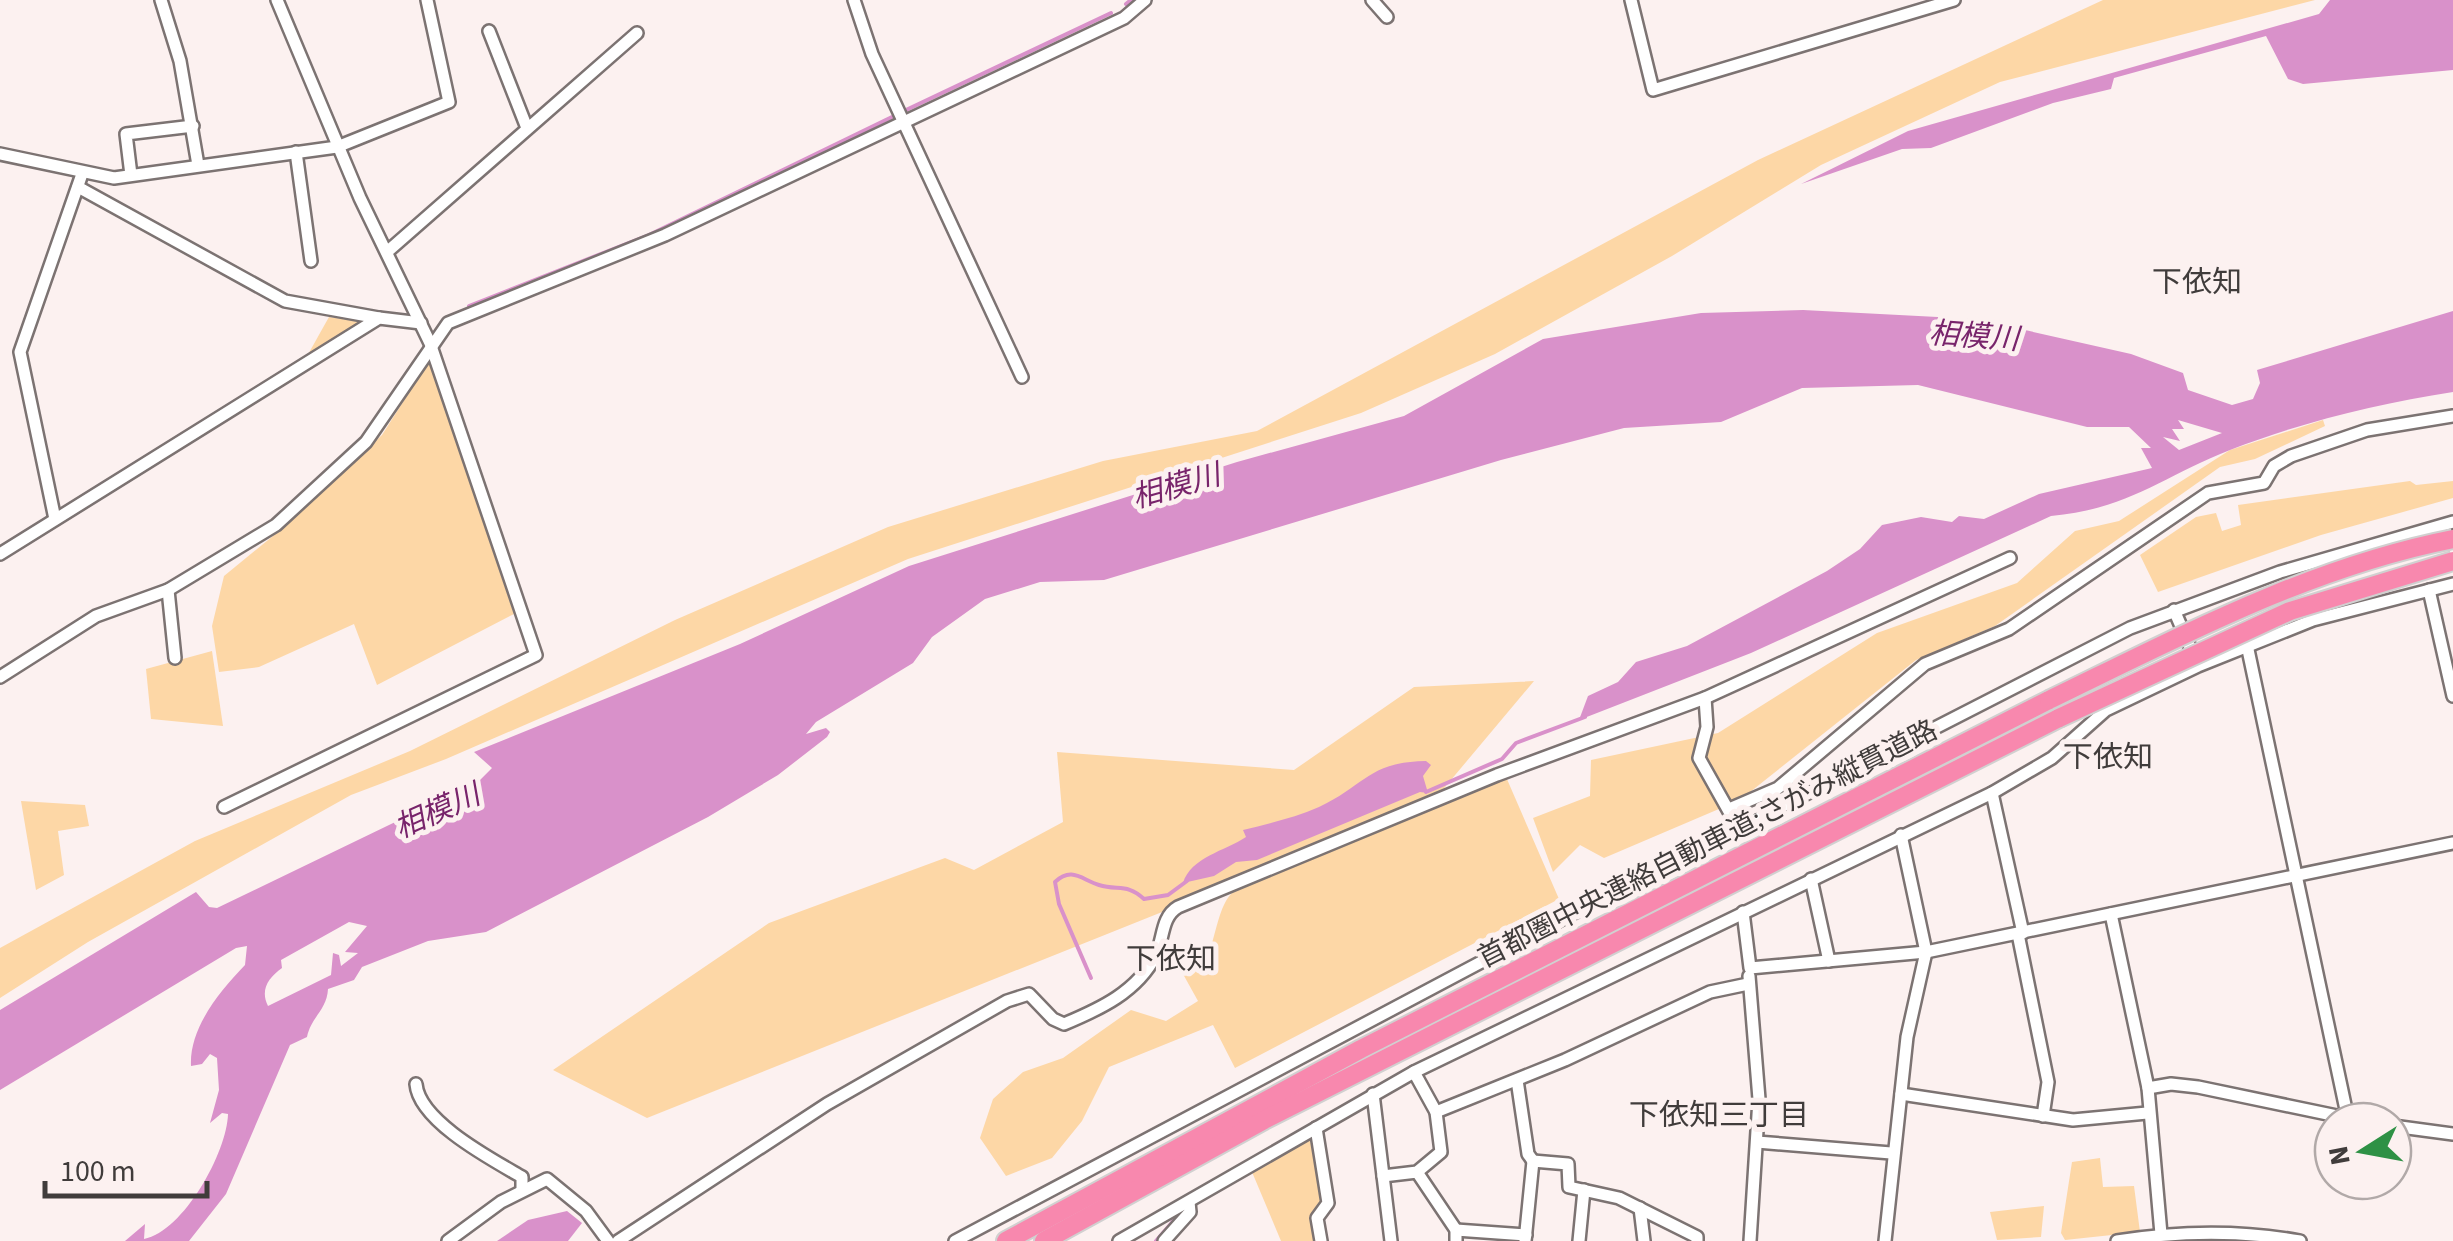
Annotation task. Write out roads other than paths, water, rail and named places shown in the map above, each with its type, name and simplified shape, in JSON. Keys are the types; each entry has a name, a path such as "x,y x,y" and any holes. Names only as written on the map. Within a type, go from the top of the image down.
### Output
{"highway":[{"name":"首都圏中央連絡自動車道;さがみ縦貫道路","path":"1044,1241 1299,1102 2284,592 2389,555 2453,539"},
{"name":"首都圏中央連絡自動車道;さがみ縦貫道路","path":"1006,1241 1361,1049 2054,709 2290,611 2453,561"}],"street":[{"path":"161,0 198,166"},
{"path":"224,807 536,655 430,344 337,146 276,0"},
{"path":"80,180 337,146 449,102 428,0"},
{"path":"854,0 902,121 1022,376"},
{"path":"0,676 96,616 168,590 276,525 366,442 448,322 664,234 1124,18 1144,0"},
{"path":"1372,0 1387,17"},
{"path":"1632,0 1653,90 1954,0"},
{"path":"489,31 526,128"},
{"path":"386,252 637,32"},
{"path":"131,175 126,134 192,126"},
{"path":"296,152 311,261"},
{"path":"0,154 80,180 285,301 421,323"},
{"path":"55,519 20,352 80,180"},
{"path":"0,554 379,318"},
{"path":"1728,809 1778,788 1925,664 2009,629 2208,493 2264,484 2281,460 2367,430 2453,416"},
{"path":"955,1241 2012,686 2174,610 2280,572 2453,522"},
{"path":"618,1241 827,1104 1007,1001 1029,994 1053,1019 1064,1024 1127,993 1154,958 1165,920 1178,907 1497,775 1705,698 2010,558"},
{"path":"1119,1241 1414,1072 1992,793 2052,758 2106,710 2198,666 2312,620 2453,584"},
{"path":"168,590 175,658"},
{"path":"2429,590 2453,696"},
{"path":"2174,610 2198,666"},
{"path":"2247,645 2350,1101"},
{"path":"1705,698 1707,728 1698,758 1740,831"},
{"path":"1992,793 2048,1082 2043,1116"},
{"path":"1885,1241 1907,1036 1926,952 1901,835"},
{"path":"1750,968 1926,952 2453,843"},
{"path":"1811,879 1829,961"},
{"path":"1743,912 1759,1099 1750,1241"},
{"path":"2111,914 2148,1088 2147,1113 2161,1234"},
{"path":"1436,1112 1517,1080 1710,992 1748,984"},
{"path":"1383,1176 1417,1172 1441,1152 1436,1112 1414,1072"},
{"path":"1417,1172 1456,1235 1526,1238 1533,1161 1528,1154 1517,1080"},
{"path":"416,1084 422,1106 490,1160 522,1177 522,1190"},
{"path":"2148,1088 2171,1084 2198,1087 2313,1111"},
{"path":"1373,1094 1391,1241"},
{"path":"1901,1094 2074,1120 2147,1113"},
{"path":"1316,1128 1328,1204 1317,1218 1321,1241"},
{"path":"2413,1129 2453,1134"},
{"path":"1757,1142 1892,1153"},
{"path":"1533,1161 1568,1164 1568,1187 1619,1198 1697,1236 1697,1241"},
{"path":"448,1241 522,1190 547,1179 586,1212 608,1241"},
{"path":"1580,1241 1584,1190"},
{"path":"1165,1241 1190,1212 1189,1202"},
{"path":"1640,1208 1644,1241"},
{"path":"2117,1241 2161,1234 2246,1232 2300,1241"}],"water":[{"path":"2330,0 2453,0 2453,70 2303,84 2288,79 2266,36 2114,78 2111,89 2053,103 1931,148 1902,149 1801,184 1908,131 2319,14"},
{"name":"相模川","path":"1803,310 1976,319 2131,354 2183,373 2188,390 2232,405 2253,399 2260,383 2257,370 2453,311 2453,392 2368,408 2285,431 2230,450 2102,507 2051,516 1751,653 1579,720 1588,696 1618,682 1636,662 1687,646 1827,571 1860,549 1882,525 1921,517 1952,522 1959,516 1984,519 2039,494 2152,468 2141,448 2151,448 2129,427 2087,427 1918,385 1802,388 1721,422 1624,428 1501,460 1104,580 1040,582 985,599 932,637 913,663 816,722 806,734 826,728 830,732 827,737 778,775 708,817 486,932 428,941 362,967 354,980 328,989 307,1037 290,1045 226,1194 189,1241 125,1241 145,1224 144,1239 174,1221 212,1168 228,1114 222,1113 210,1123 219,1090 217,1058 210,1054 202,1064 191,1066 192,1052 208,1011 245,965 247,946 236,948 0,1090 0,1010 196,892 209,907 217,908 478,782 492,768 474,752 740,644 909,566 1237,462 1404,416 1543,339 1701,313","holes":["2178,420 2222,433 2179,450 2163,437 2180,441 2172,429 2184,429","349,922 367,926 345,952 358,953 341,966 339,955 333,953 331,975 268,1006 265,990 282,968 281,960"]},
{"path":"1426,761 1431,765 1423,776 1428,793 1420,792 1257,860 1236,862 1214,876 1183,883 1201,861 1246,837 1243,830 1319,807 1379,770"},
{"path":"567,1211 582,1223 568,1241 497,1241 528,1220"}],"waterway":[{"path":"1126,4 1131,0"},
{"path":"906,110 1111,13"},
{"path":"469,306 649,235 892,117"},
{"path":"1426,792 1502,759 1516,743 1585,717"},
{"path":"1091,978 1059,904 1055,882 1072,875 1099,885 1127,889 1144,899 1168,895 1187,881"},
{"path":"1156,1241 1175,1219"}],"district":[{"name":"下依知","path":"2197,282"},
{"name":"下依知","path":"2108,757"},
{"name":"下依知","path":"1171,959"},
{"name":"下依知三丁目","path":"1719,1115"}]}
